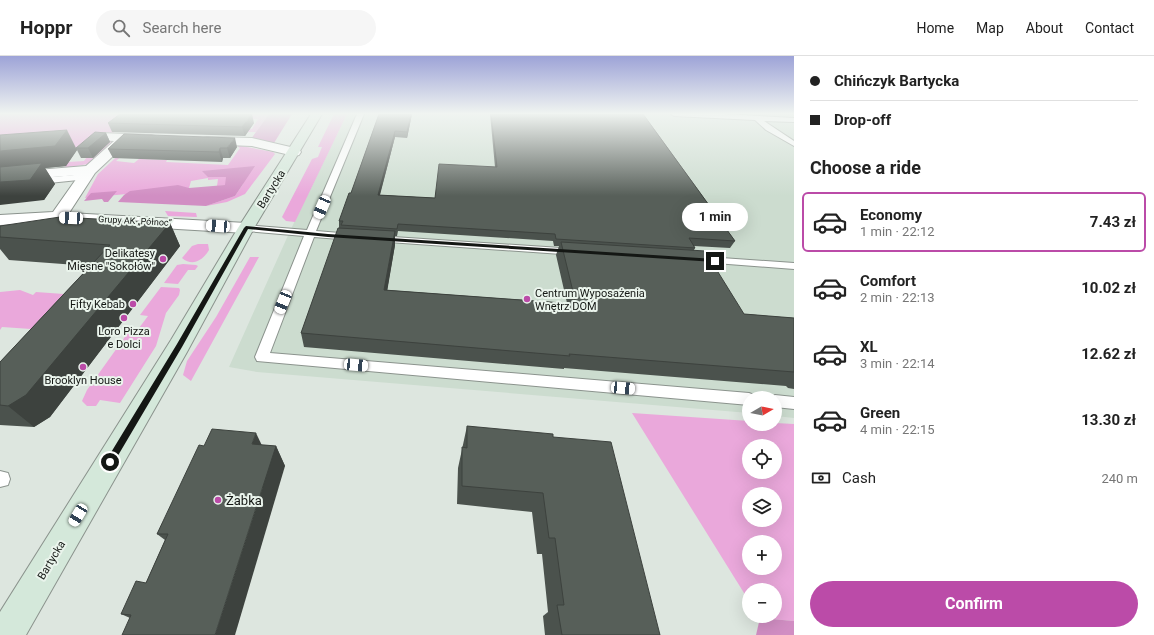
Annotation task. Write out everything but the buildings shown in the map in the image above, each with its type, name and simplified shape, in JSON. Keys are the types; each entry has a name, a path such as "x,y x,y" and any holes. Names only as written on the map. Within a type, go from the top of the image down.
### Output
{"street":[{"path":"58,217 87,174 122,141"},
{"path":"224,141 252,142 294,152"},
{"name":"Bartycka","path":"6,635 179,346 246,228 300,141"},
{"path":"0,177 87,174"},
{"name":"Grupy AK „Północ”","path":"0,220 58,217 246,228"}],"lane":[{"path":"350,141 310,234 262,357 742,398"},
{"path":"0,185 87,174"},
{"path":"246,228 310,234 584,252"},
{"path":"685,259 794,266"},
{"path":"782,402 794,403"}],"shaded area":[{"path":"0,141 115,141 88,164 64,168 68,162 84,161 87,157 95,156 98,151 77,148 64,149 0,160"},
{"path":"263,141 275,141 274,143"},
{"path":"321,141 334,141 295,222 286,221 282,217 312,159 318,157 322,147 318,147"},
{"name":"Centrum Wyposażenia Wnętrz DOM","path":"334,141 794,141 794,418 782,417 782,391 742,391 742,412 257,372 229,367 290,231"},
{"path":"236,145 273,152 275,154 245,194 227,202 206,206 235,196 243,184 217,186 218,179 208,180 208,178 191,181 189,188 85,198 98,174 125,149 129,149 116,161 134,163 139,159 167,160 166,162 228,165 240,148"},
{"path":"255,166 235,196 206,206 118,202 130,191 178,185 189,188 225,185 226,177 208,177 202,171"},
{"path":"117,191 108,202 104,202 102,199 84,201 91,193"},
{"path":"165,211 196,213 197,217 168,216"},
{"path":"198,244 208,244 209,250 204,257 194,262 186,261 182,258 192,246"},
{"path":"250,257 259,257 191,381 183,375 187,361 216,317"},
{"path":"183,264 198,266 195,270 188,270 178,284 164,283 177,265"},
{"path":"161,287 179,288 180,290 179,295 166,313 156,346 120,403 100,400 96,406 87,406 82,401 87,390 132,327 139,328 148,316 140,315"},
{"path":"20,290 33,295 36,292 64,294 31,329 2,327 0,330 0,292"},
{"path":"632,413 742,421 742,431 782,431 782,423 794,424 794,621 782,620 782,583 742,583 742,590"},
{"path":"782,620 794,621 794,635 756,635 759,623 782,623"}],"place":[{"name":"Delikatesy Mięsne \"Sokołów\"","path":"163,259"},
{"name":"Centrum Wyposażenia Wnętrz DOM","path":"527,299"},
{"name":"Fifty Kebab","path":"133,304"},
{"name":"Loro Pizza e Dolci","path":"124,318"},
{"name":"Brooklyn House","path":"83,367"},
{"name":"Żabka","path":"218,500"}],"route":[{"path":"110,462 179,346 206,296 246,228 290,231 328,236 715,261"}]}
